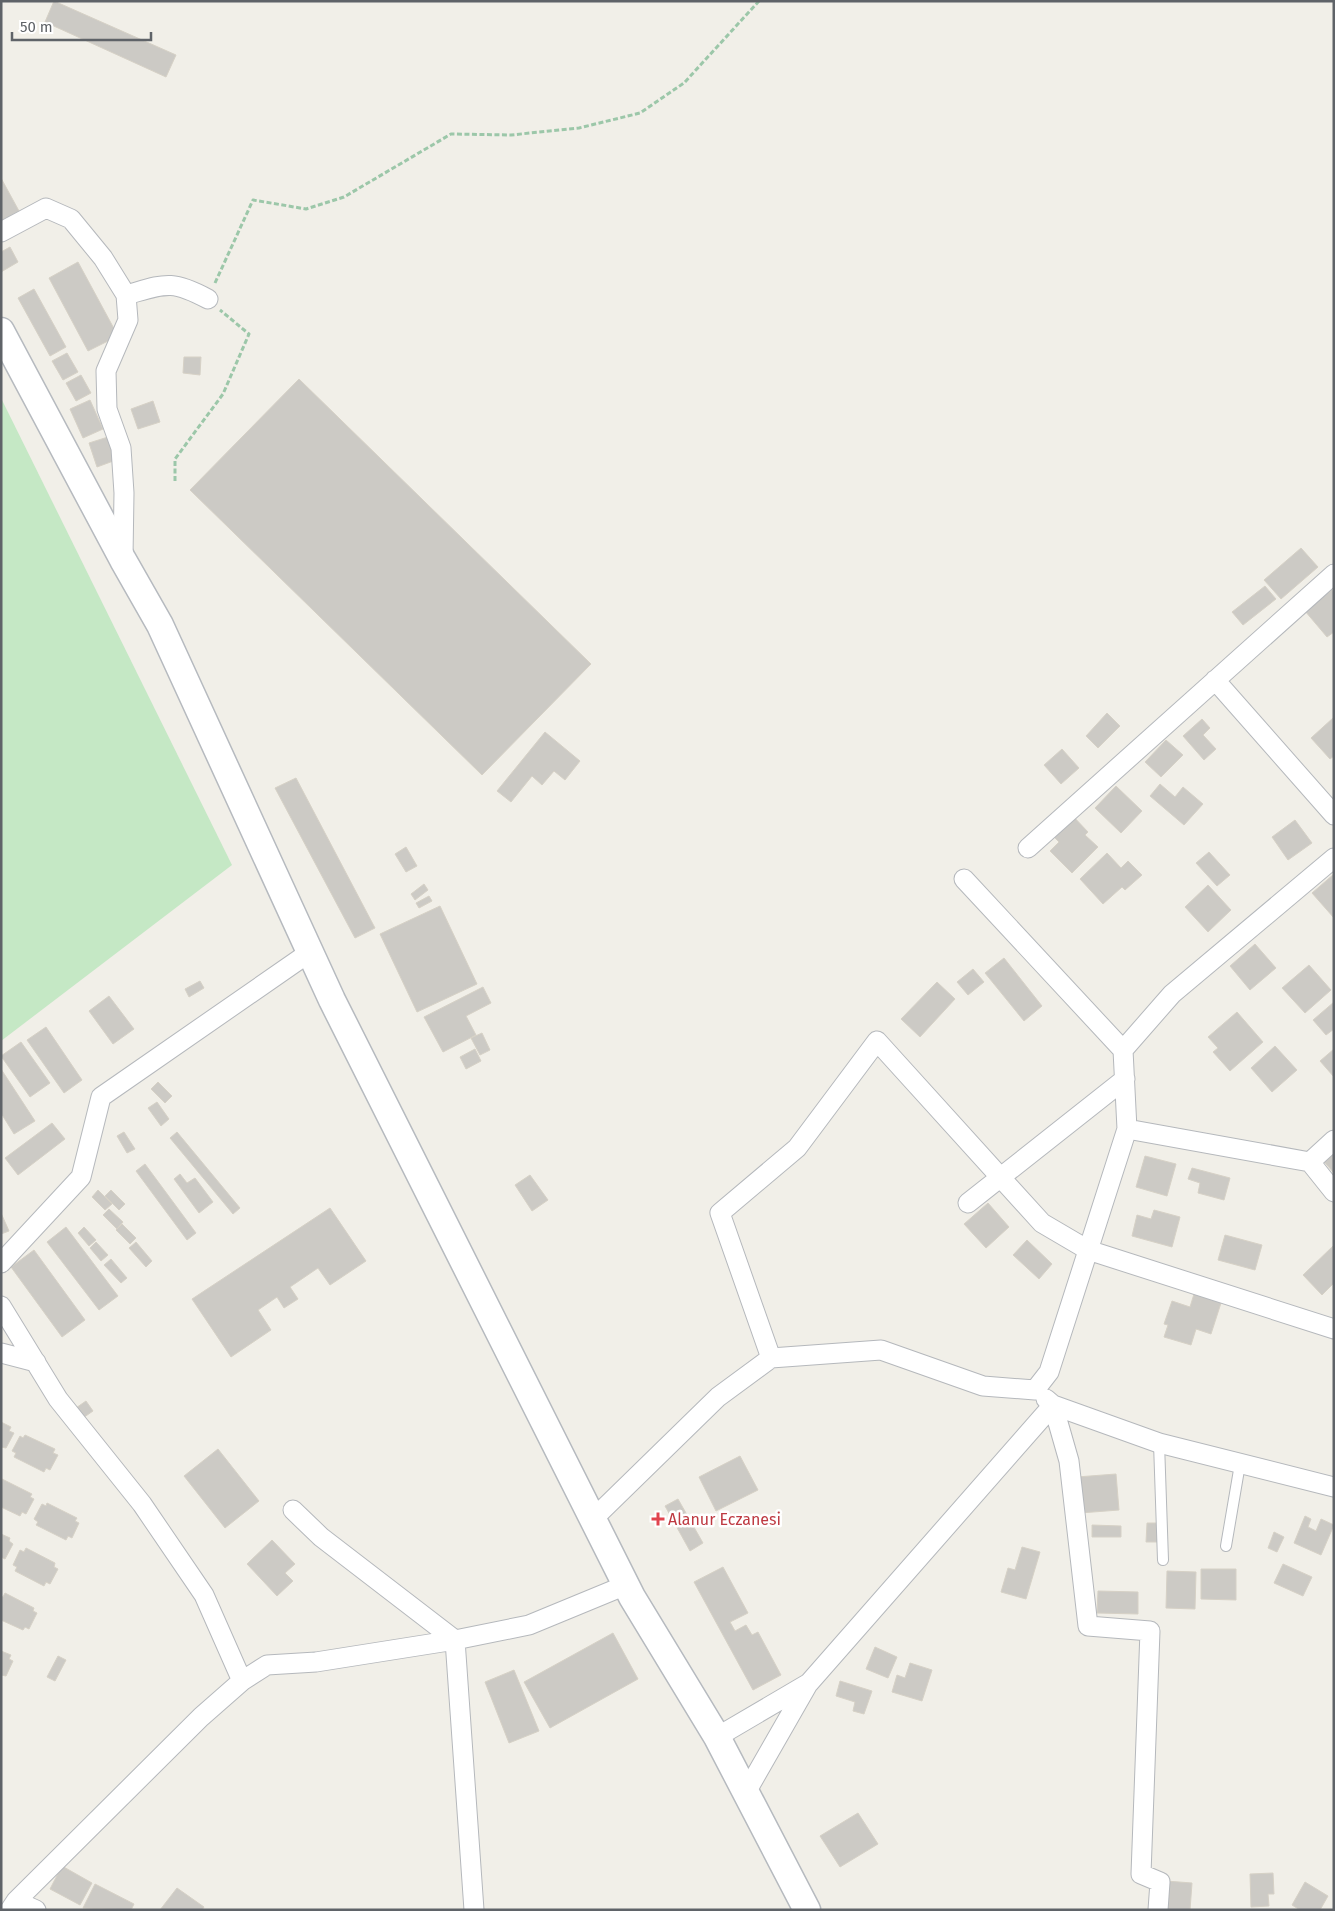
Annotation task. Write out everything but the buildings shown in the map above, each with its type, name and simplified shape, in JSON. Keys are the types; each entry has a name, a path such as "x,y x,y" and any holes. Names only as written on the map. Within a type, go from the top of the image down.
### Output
{"main road":[{"path":"1,331 122,560 160,625 332,1000 626,1586 717,1737 807,1910"}],"street":[{"path":"1,232 46,208 71,219 103,258 126,295 128,320 106,371 106,409 121,448 124,493 122,560"},
{"path":"126,295 162,285 184,287 208,299"},
{"path":"1028,848 1334,574"},
{"path":"1215,680 1334,815"},
{"path":"1123,1050 1172,994 1334,858"},
{"path":"964,879 1123,1050 1127,1129 1048,1372 1035,1390"},
{"path":"1,1263 81,1177 101,1097 310,952"},
{"path":"771,1358 720,1213 797,1148 877,1041 1042,1223 1088,1250 1334,1329"},
{"path":"968,1203 1125,1079"},
{"path":"1127,1129 1310,1162 1334,1192"},
{"path":"1310,1162 1334,1140"},
{"path":"1,1306 58,1399 142,1504 204,1595 242,1681"},
{"path":"593,1519 718,1397 771,1358 881,1350 983,1386 1035,1390 1053,1405 1160,1443 1334,1488"},
{"path":"1,1353 36,1362"},
{"path":"745,1794 808,1683 1053,1405"},
{"path":"1053,1405 1069,1461 1088,1626 1150,1631 1141,1874 1160,1882 1158,1910"},
{"path":"293,1510 321,1537 455,1640 474,1910"},
{"path":"13,1905 201,1717 242,1681 266,1665 316,1662 455,1640 529,1625 626,1586"},
{"path":"717,1737 808,1683"},
{"path":"13,1905 36,1910"}],"lane":[{"path":"1160,1443 1162,1560"},
{"path":"1226,1546 1240,1464"}],"path":[{"path":"175,481 175,459 223,394 249,334 208,299 253,200 306,209 344,197 451,134 512,135 579,128 640,113 684,83 759,1"}],"green space":[{"path":"1,398 232,865 1,1041"}],"place":[{"name":"Alanur Eczanesi","path":"658,1519"}]}
